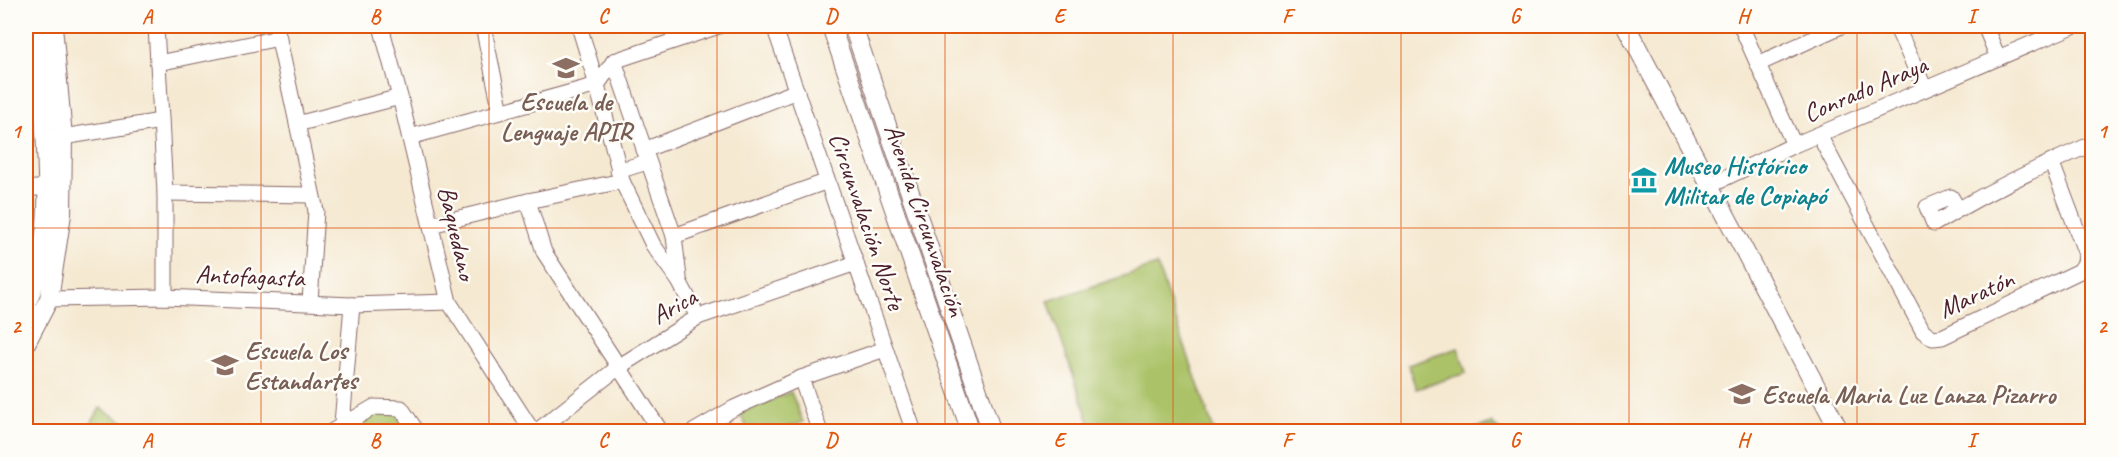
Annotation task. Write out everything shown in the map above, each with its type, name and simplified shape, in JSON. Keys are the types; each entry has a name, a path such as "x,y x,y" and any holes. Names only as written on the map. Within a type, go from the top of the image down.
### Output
{"main road":[{"path":"26,343 49,299 59,243 56,186 39,26"},
{"path":"26,305 44,247 63,137 54,26"},
{"name":"Avenida Circunvalación","path":"831,26 971,432"},
{"name":"Avenida Circunvalación","path":"853,26 992,432"},
{"path":"1626,26 1840,432"}],"street":[{"path":"156,26 165,193 165,297"},
{"name":"Baquedano","path":"381,26 449,302 534,432"},
{"path":"483,26 501,112"},
{"path":"579,26 597,85 620,176 653,245 679,281 698,317"},
{"path":"410,137 597,85 614,61 683,32 720,26"},
{"name":"Circunvalación Norte","path":"774,26 914,432"},
{"path":"1741,26 1794,145"},
{"path":"1758,64 1840,26"},
{"path":"1896,26 1924,89"},
{"path":"1985,26 1998,58"},
{"name":"Conrado Araya","path":"1710,185 1794,145 2073,26"},
{"path":"158,63 277,32 316,211 310,302"},
{"path":"614,61 674,236 679,281"},
{"path":"430,225 620,176 646,156 797,91"},
{"path":"297,124 400,97"},
{"path":"63,137 161,121"},
{"name":"Maratón","path":"1819,135 1923,331 1935,338 1942,337 2070,276 2083,267 2086,254 2051,161"},
{"path":"1958,209 2051,161 2092,144"},
{"path":"674,236 828,181"},
{"path":"26,189 56,186"},
{"path":"165,193 312,195"},
{"path":"528,201 544,252 661,432"},
{"name":"Arica","path":"534,432 620,366 698,317 856,263"},
{"name":"Antofagasta","path":"49,299 165,297 352,305 449,302"},
{"path":"340,429 352,305"},
{"path":"693,432 734,408 801,378 885,349"},
{"path":"801,378 820,432"},
{"path":"340,429 374,407 401,408 417,432"}],"green space":[{"path":"2027,26 2055,26 2031,36"},
{"path":"1157,265 1214,431 1092,431 1048,301"},
{"path":"1458,348 1466,373 1416,389 1408,365"},
{"path":"791,392 803,422 779,431 748,431 740,413"},
{"path":"100,408 136,429 135,431 87,431"},
{"path":"376,411 397,414 409,431 351,431 349,428"},
{"path":"1491,423 1501,431 1470,431 1472,430"}],"place":[{"name":"Escuela de Lenguaje APIR","path":"566,68"},
{"name":"Museo Histórico Militar de Copiapó","path":"1644,180"},
{"name":"Escuela Los Estandartes","path":"225,365"},
{"name":"Escuela Maria Luz Lanza Pizarro","path":"1742,394"}]}
